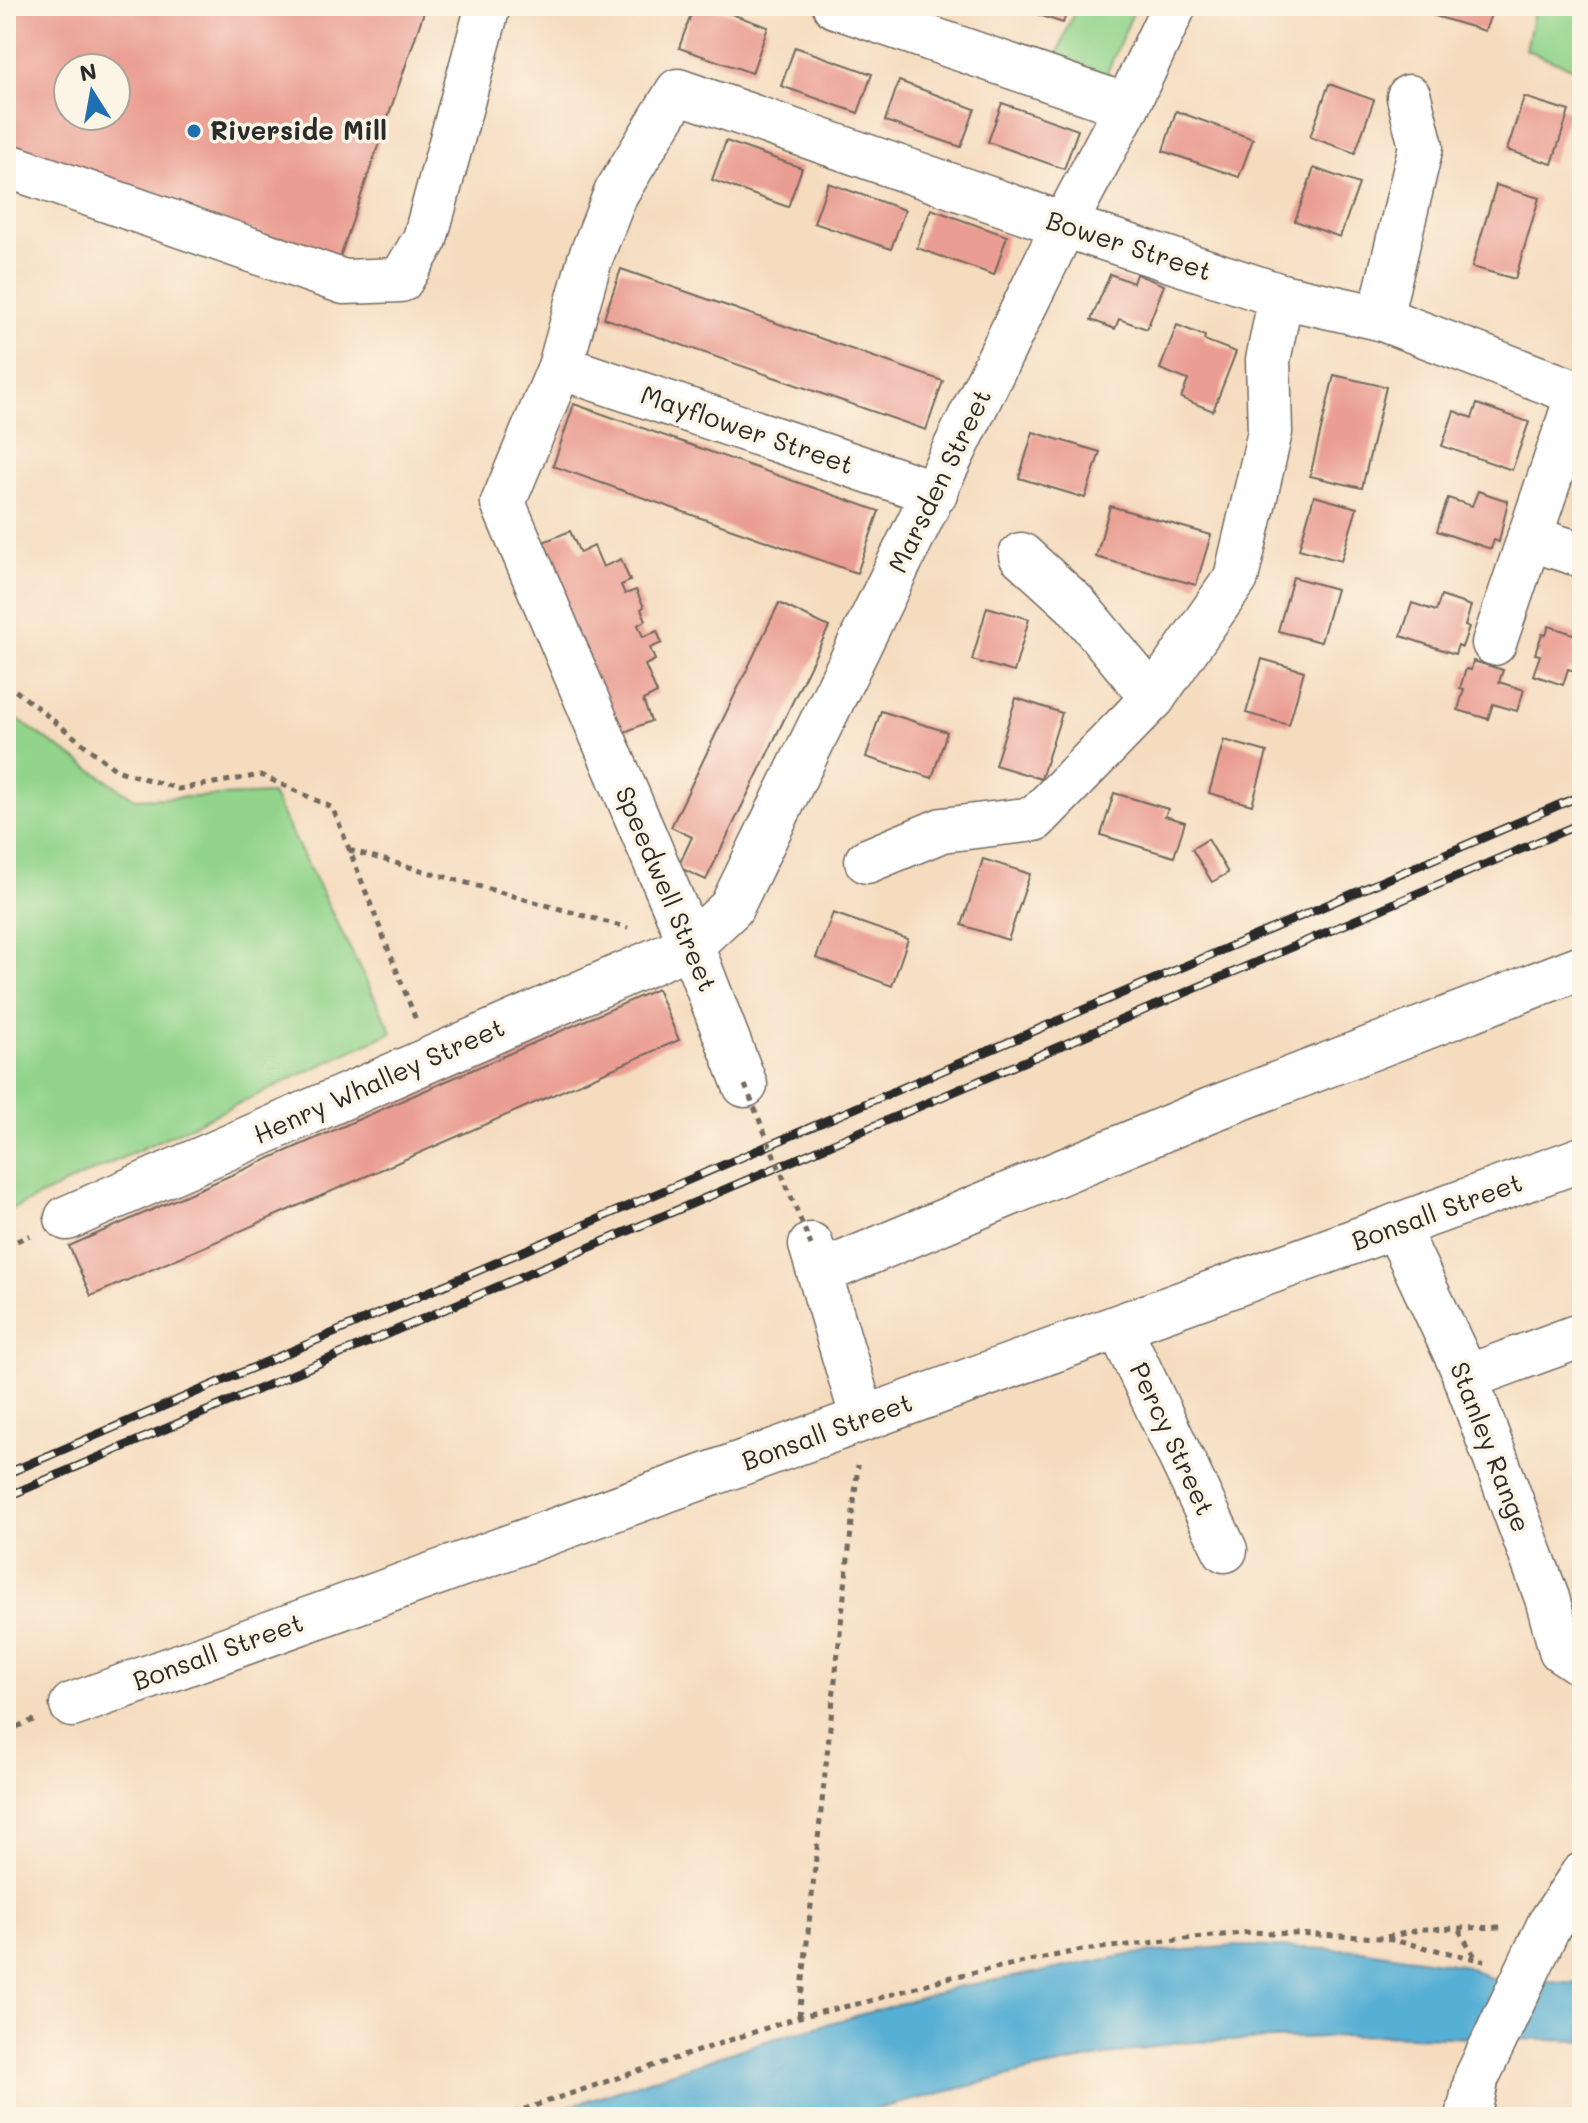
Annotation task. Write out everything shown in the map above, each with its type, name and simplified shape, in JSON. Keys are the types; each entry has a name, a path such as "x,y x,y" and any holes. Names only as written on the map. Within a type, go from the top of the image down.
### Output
{"street":[{"path":"6,165 344,282 401,280 425,239 488,6"},
{"path":"835,6 1127,106"},
{"name":"Marsden Street","path":"691,945 731,908 1174,6"},
{"name":"Bower Street","path":"678,91 1064,225 1281,296 1380,318 1580,394"},
{"name":"Speedwell Street","path":"678,91 616,193 590,259 560,367 503,503 691,945 745,1085"},
{"path":"1380,318 1421,146 1409,97"},
{"path":"867,861 942,830 1035,819 1153,698 1236,578 1270,432 1268,360 1281,296"},
{"name":"Mayflower Street","path":"560,367 935,493"},
{"path":"1494,643 1580,394"},
{"path":"1529,538 1582,555"},
{"path":"1021,555 1075,604 1153,698"},
{"name":"Henry Whalley Street","path":"67,1218 691,945"},
{"path":"863,1419 815,1259 1582,967"},
{"name":"Bonsall Street","path":"72,1705 1582,1159"},
{"name":"Stanley Range","path":"1396,1226 1465,1378 1547,1598 1561,1650 1582,1664"},
{"name":"Percy Street","path":"1119,1327 1225,1550"},
{"path":"1465,1378 1582,1335"},
{"path":"1473,2097 1549,1925 1582,1875"}],"path":[{"path":"6,683 116,770 179,789 261,775 333,808 431,1058"},
{"path":"349,850 631,928"},
{"path":"745,1085 815,1259"},
{"path":"799,2017 863,1419"},
{"path":"1383,1938 1424,1929 1459,1930 1477,1960"},
{"path":"501,2117 799,2017 866,2002 947,1978 1082,1950 1251,1932 1383,1938 1498,1964"}],"green space":[{"path":"1076,6 1136,6 1105,77 1054,64"},
{"path":"1535,6 1582,6 1582,72 1526,50"},
{"path":"6,712 135,799 272,794 392,1032 6,1212"}],"water":[{"path":"1238,1946 1360,1950 1466,1966 1492,1979 1582,1984 1582,2041 1375,2035 1172,2043 1029,2071 846,2117 537,2117 763,2042 959,1987 1134,1954"}],"building":[{"name":"Riverside Mill","path":"6,6 426,6 339,260 6,147"},
{"path":"694,6 709,6 768,27 752,73 679,48"},
{"path":"1012,6 1069,6 1063,23"},
{"path":"1434,6 1494,6 1485,31 1432,15"},
{"path":"795,47 872,74 858,113 781,86"},
{"path":"899,81 975,109 961,147 885,121"},
{"path":"1329,84 1374,100 1355,153 1310,137"},
{"path":"1524,97 1569,111 1552,164 1507,150"},
{"path":"1002,103 1078,130 1064,169 988,142"},
{"path":"1176,111 1253,139 1239,177 1163,151"},
{"path":"726,141 802,168 788,207 712,180"},
{"path":"1314,168 1359,184 1340,237 1295,221"},
{"path":"828,183 905,210 891,249 814,223"},
{"path":"1496,185 1539,198 1515,279 1472,267"},
{"path":"931,209 1007,236 994,275 917,248"},
{"path":"621,269 943,381 926,430 604,318"},
{"path":"1110,274 1133,283 1136,274 1164,285 1147,329 1119,319 1115,329 1091,320"},
{"path":"1177,325 1205,336 1204,340 1236,352 1213,411 1181,398 1188,380 1160,369"},
{"path":"1334,375 1386,387 1362,488 1310,476"},
{"path":"574,404 879,511 857,573 553,466"},
{"path":"1477,404 1529,422 1512,470 1442,446 1454,411 1472,418"},
{"path":"1033,432 1100,452 1085,498 1019,478"},
{"path":"1478,491 1508,501 1499,542 1494,540 1491,549 1437,531 1448,498 1472,506"},
{"path":"1314,496 1357,508 1341,561 1299,549"},
{"path":"1110,506 1211,535 1196,585 1096,557"},
{"path":"570,531 580,553 594,546 603,567 621,559 630,581 621,585 625,594 636,590 644,607 641,609 646,620 638,625 643,637 657,631 662,643 650,648 655,660 645,665 657,693 643,700 651,721 613,737 531,547"},
{"path":"1293,577 1336,589 1321,642 1278,631"},
{"path":"1441,596 1471,606 1465,626 1469,627 1462,647 1458,645 1455,654 1401,636 1412,603 1436,611"},
{"path":"779,603 829,627 706,880 678,867 692,837 671,827"},
{"path":"987,607 1029,619 1014,672 972,660"},
{"path":"1549,626 1579,636 1575,648 1582,651 1582,673 1568,669 1563,685 1533,675 1540,655 1535,654 1542,634 1546,635"},
{"path":"1262,659 1304,671 1289,725 1246,713"},
{"path":"1473,661 1503,670 1499,682 1524,690 1517,711 1493,704 1488,719 1458,710 1464,689 1460,688 1466,669 1471,670"},
{"path":"1016,698 1062,713 1041,779 995,765"},
{"path":"881,711 947,732 932,778 866,757"},
{"path":"1224,740 1267,752 1252,805 1209,793"},
{"path":"1114,793 1168,809 1165,816 1185,822 1174,857 1101,835"},
{"path":"1208,839 1228,873 1212,882 1192,849"},
{"path":"983,859 1030,874 1008,940 962,925"},
{"path":"833,913 908,939 892,986 816,958"},
{"path":"657,989 679,1040 91,1296 69,1246"}],"railway":[{"path":"6,1474 1582,795"},
{"path":"6,1497 1582,823"}],"place":[{"name":"Riverside Mill","path":"194,131"}]}
